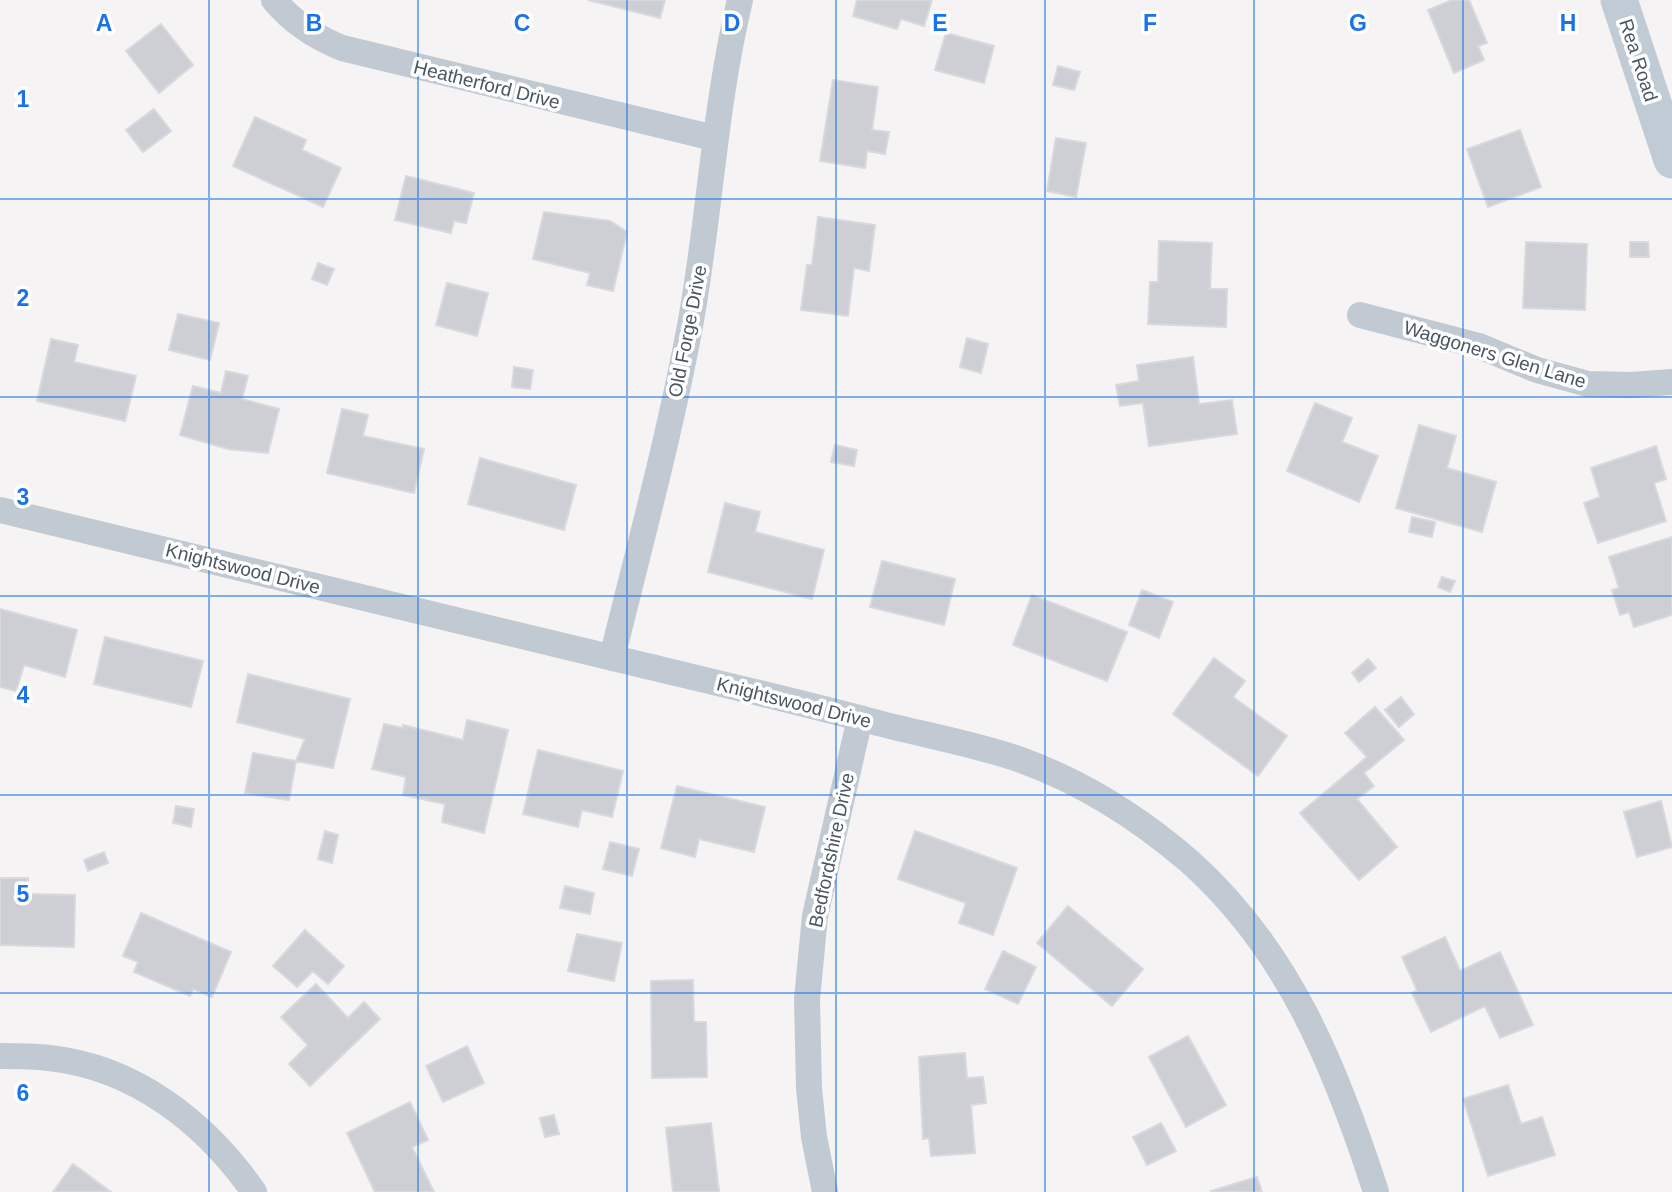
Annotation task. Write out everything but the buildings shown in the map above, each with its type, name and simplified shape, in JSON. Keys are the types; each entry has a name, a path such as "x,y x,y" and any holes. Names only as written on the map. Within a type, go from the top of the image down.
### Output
{"main road":[{"name":"Rea Road","path":"1619,0 1672,160"}],"street":[{"name":"Heatherford Drive","path":"274,0 298,25 317,38 342,48 714,138"},
{"name":"Old Forge Drive","path":"612,658 690,326 714,138 727,55 740,0"},
{"name":"Waggoners Glen Lane","path":"1360,315 1479,346 1537,370 1588,384 1672,382"},
{"name":"Knightswood Drive","path":"0,510 860,718 1019,759 1074,783 1129,816 1187,860 1243,917 1285,974 1325,1049 1356,1129 1376,1192"},
{"name":"Bedfordshire Drive","path":"825,1192 814,1138 809,1088 807,999 815,916 860,718"},
{"path":"0,1056 49,1058 77,1063 110,1072 153,1093 177,1109 217,1145 254,1192"}]}
